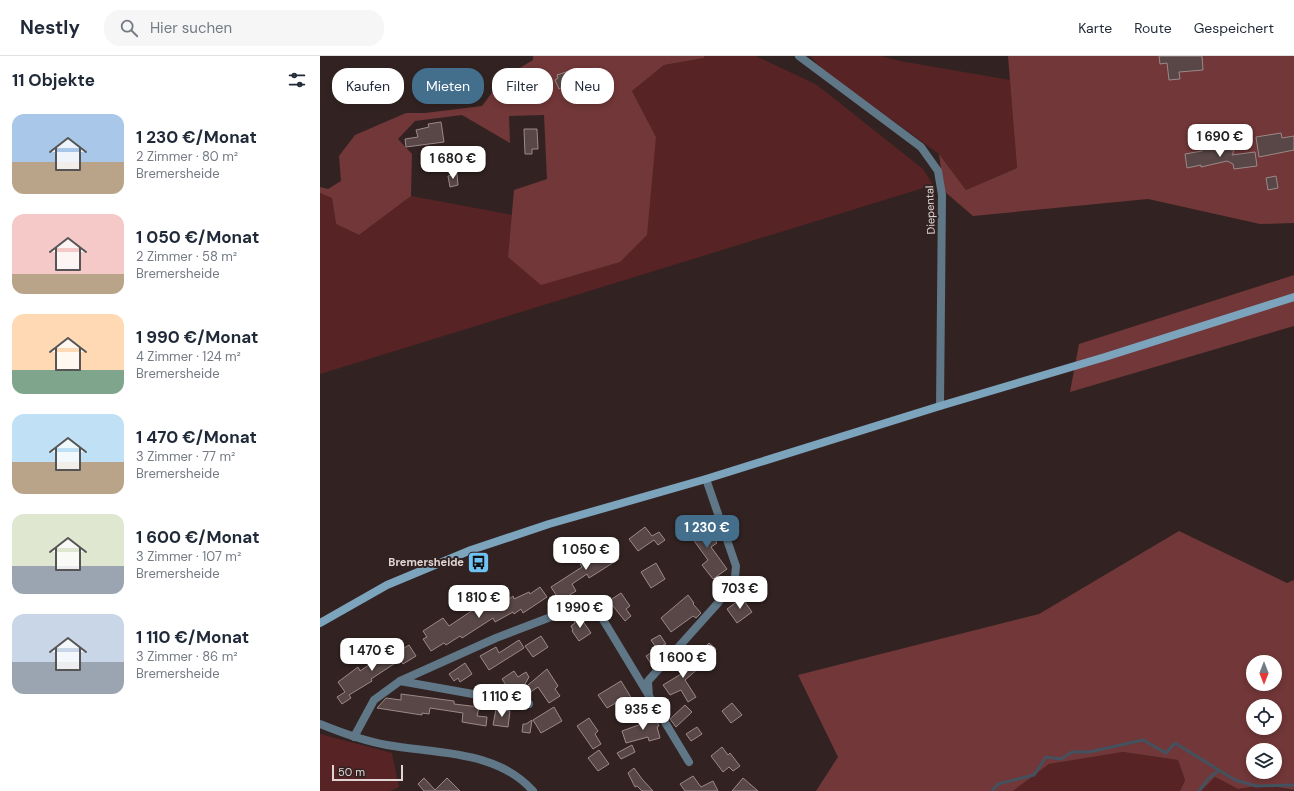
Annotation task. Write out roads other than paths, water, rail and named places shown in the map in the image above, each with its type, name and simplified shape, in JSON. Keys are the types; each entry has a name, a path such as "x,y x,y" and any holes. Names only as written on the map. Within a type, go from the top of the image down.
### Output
{"main road":[{"path":"320,623 387,585 471,550 556,522 706,479 940,406 1105,358 1294,297"}],"street":[{"name":"Diepental","path":"799,56 921,147 938,171 942,195 940,406"},
{"path":"649,699 648,681 718,603 735,577 736,566 706,479"},
{"path":"354,737 374,700 400,681 496,638 569,610 593,604 649,699 689,762"},
{"path":"400,681 529,704"},
{"path":"320,724 354,737 408,748 474,757 503,767 525,782 533,791"}],"waterway":[{"path":"992,791 998,784 1034,775 1046,757 1061,759 1072,752 1089,752 1143,740 1166,753 1175,743 1235,780 1256,786 1294,785"},
{"path":"1199,791 1208,779 1219,770"}],"place":[{"name":"Bremersheide","path":"479,562"}]}
